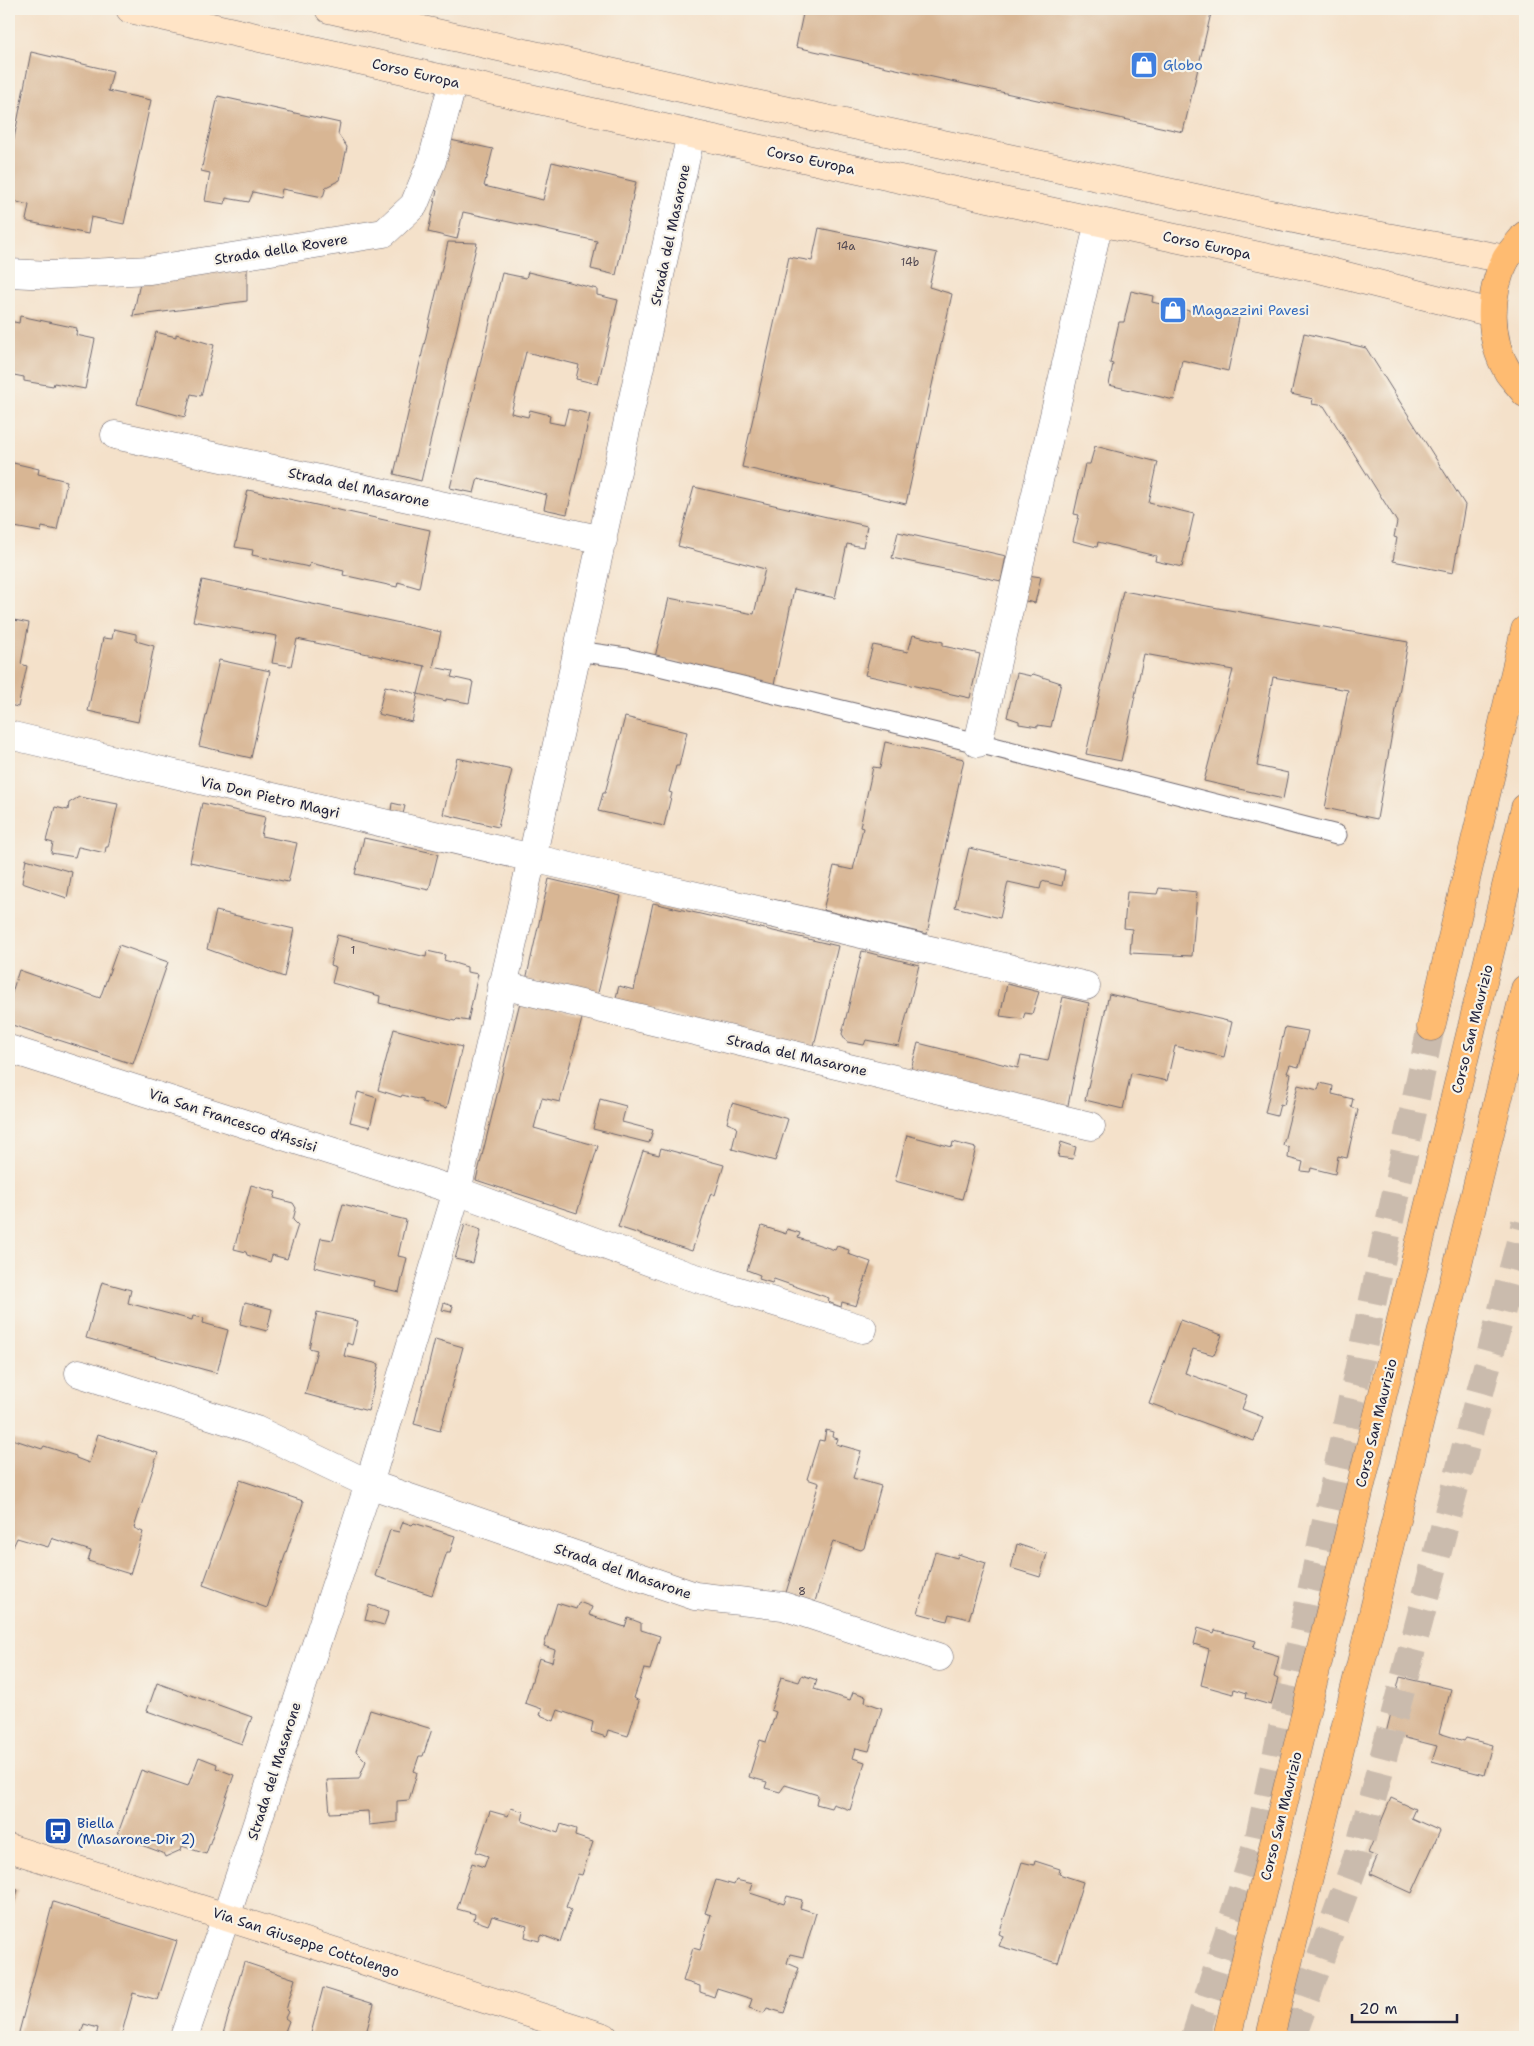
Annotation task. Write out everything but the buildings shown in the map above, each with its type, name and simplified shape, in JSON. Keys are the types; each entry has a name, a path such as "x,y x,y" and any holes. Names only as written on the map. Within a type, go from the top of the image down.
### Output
{"main road":[{"name":"Corso Europa","path":"130,9 453,82 1319,270 1492,313"},
{"path":"329,9 709,94 1318,224 1506,259"},
{"path":"1525,235 1506,259 1496,285 1492,313 1496,343 1508,371 1525,393"},
{"path":"1431,1027 1525,630"},
{"name":"Corso San Maurizio","path":"1227,2037 1525,808"},
{"path":"1270,2037 1525,989"},
{"name":"Via San Giuseppe Cottolengo","path":"9,1848 604,2037"}],"street":[{"name":"Strada della Rovere","path":"9,273 50,275 150,270 384,232 414,204 432,161 453,82"},
{"name":"Strada del Masarone","path":"184,2037 226,1917 369,1484 457,1191 603,540 691,134"},
{"path":"978,743 1099,222"},
{"name":"Strada del Masarone","path":"115,435 603,540"},
{"name":"Via Don Pietro Magri","path":"9,735 532,858"},
{"path":"532,858 1086,986"},
{"name":"Strada del Masarone","path":"502,985 1091,1126"},
{"name":"Via San Francesco d'Assisi","path":"9,1049 457,1191"},
{"path":"457,1191 683,1274 863,1329"},
{"name":"Strada del Masarone","path":"79,1373 256,1430 369,1484 695,1596 783,1606 939,1657"}],"lane":[{"path":"577,651 626,658 978,743 1337,835"}],"tunnel":[{"path":"1195,2037 1259,1837 1431,1027"},
{"path":"1292,2037 1356,1860 1525,1223"}],"place":[{"name":"Globo","path":"1144,65"},
{"name":"Magazzini Pavesi","path":"1173,310"},
{"name":"Biella (Masarone-Dir 2)","path":"58,1831"}]}
